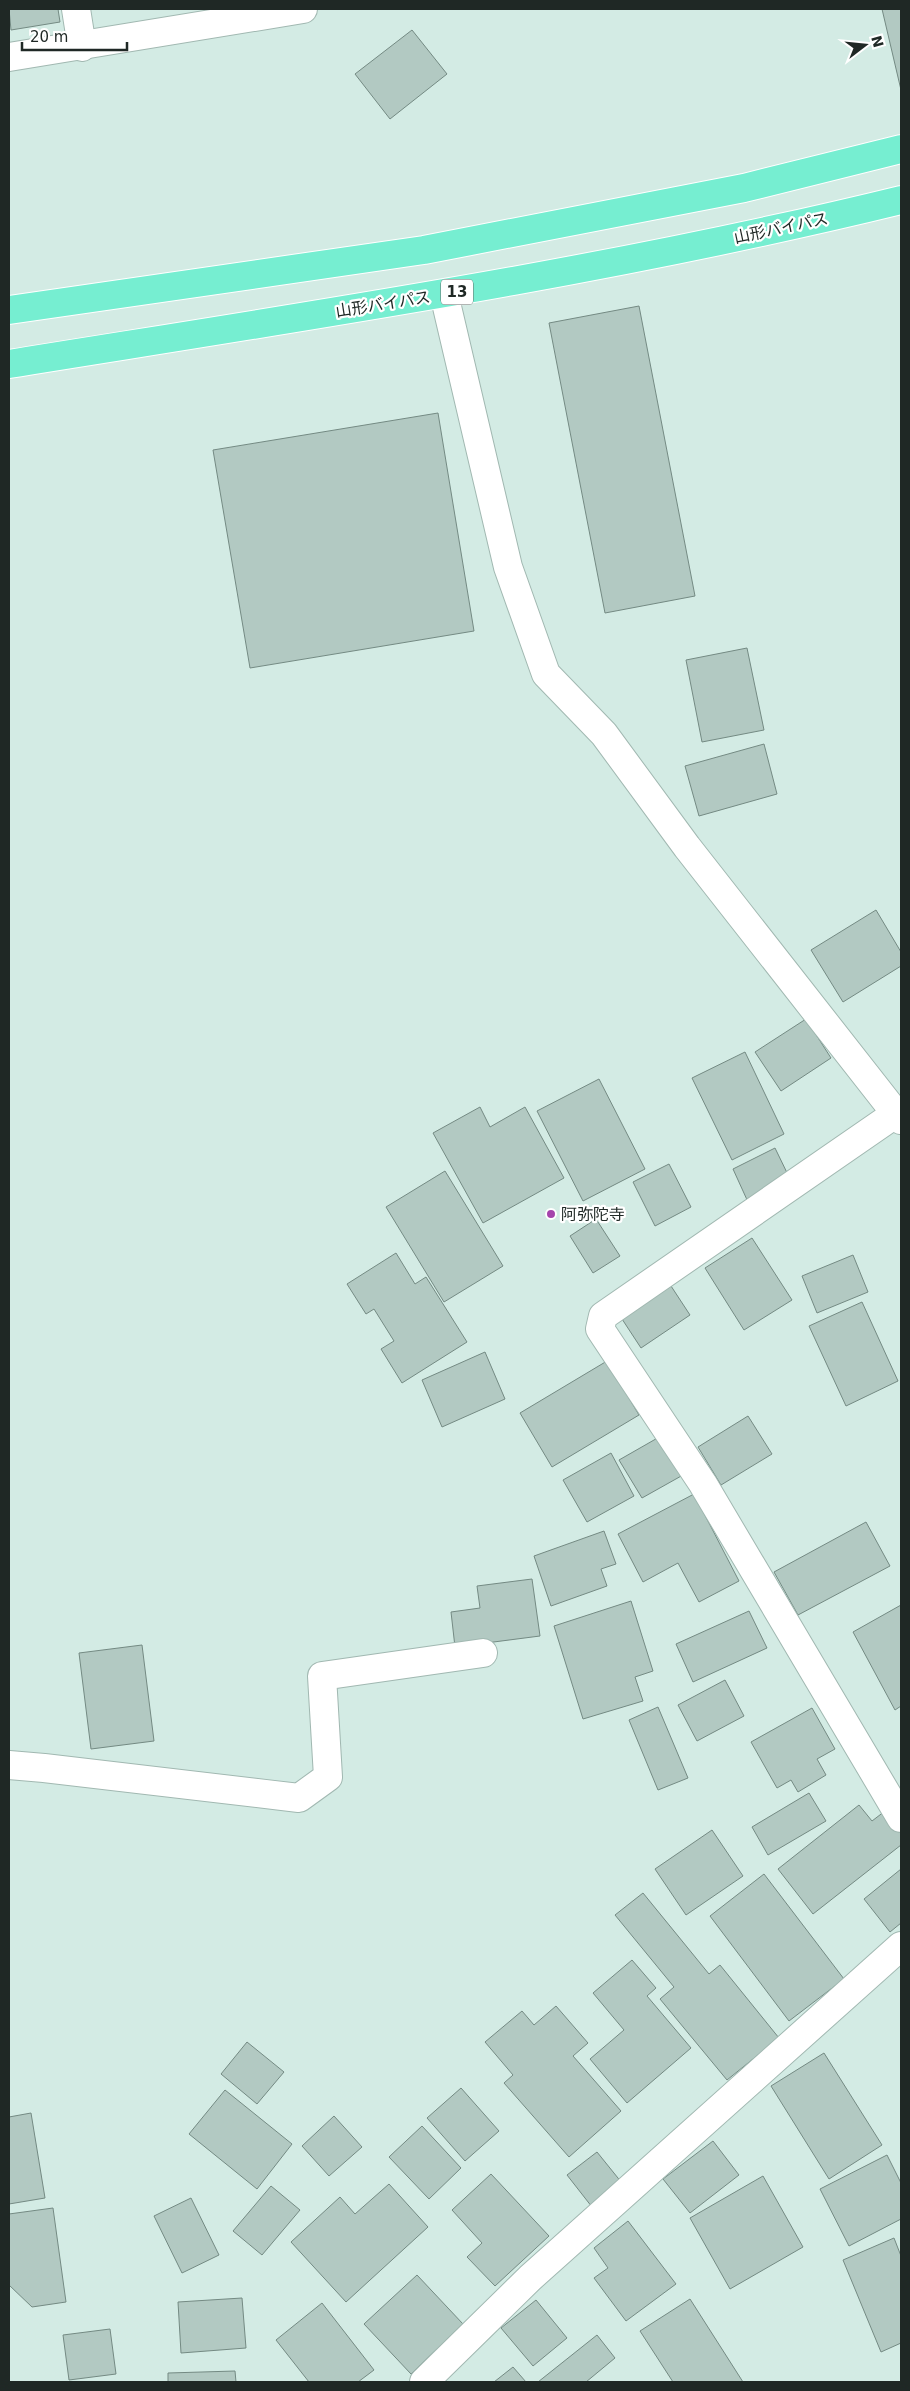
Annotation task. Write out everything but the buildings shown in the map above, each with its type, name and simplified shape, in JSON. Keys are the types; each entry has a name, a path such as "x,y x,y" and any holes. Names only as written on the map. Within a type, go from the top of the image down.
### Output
{"highway":[{"path":"9,310 424,250 744,188 901,149"},
{"name":"山形バイパス","path":"9,364 444,294 795,226 901,200"}],"lane":[{"path":"76,9 82,46"},
{"path":"9,58 303,9"},
{"path":"444,294 508,567 546,674 604,734 687,848 900,1115 603,1316 600,1329 703,1484 901,1818"},
{"path":"9,1765 299,1798 328,1777 322,1676 483,1653"},
{"path":"424,2382 530,2278 901,1946"}],"place":[{"name":"阿弥陀寺","path":"551,1214"}]}
